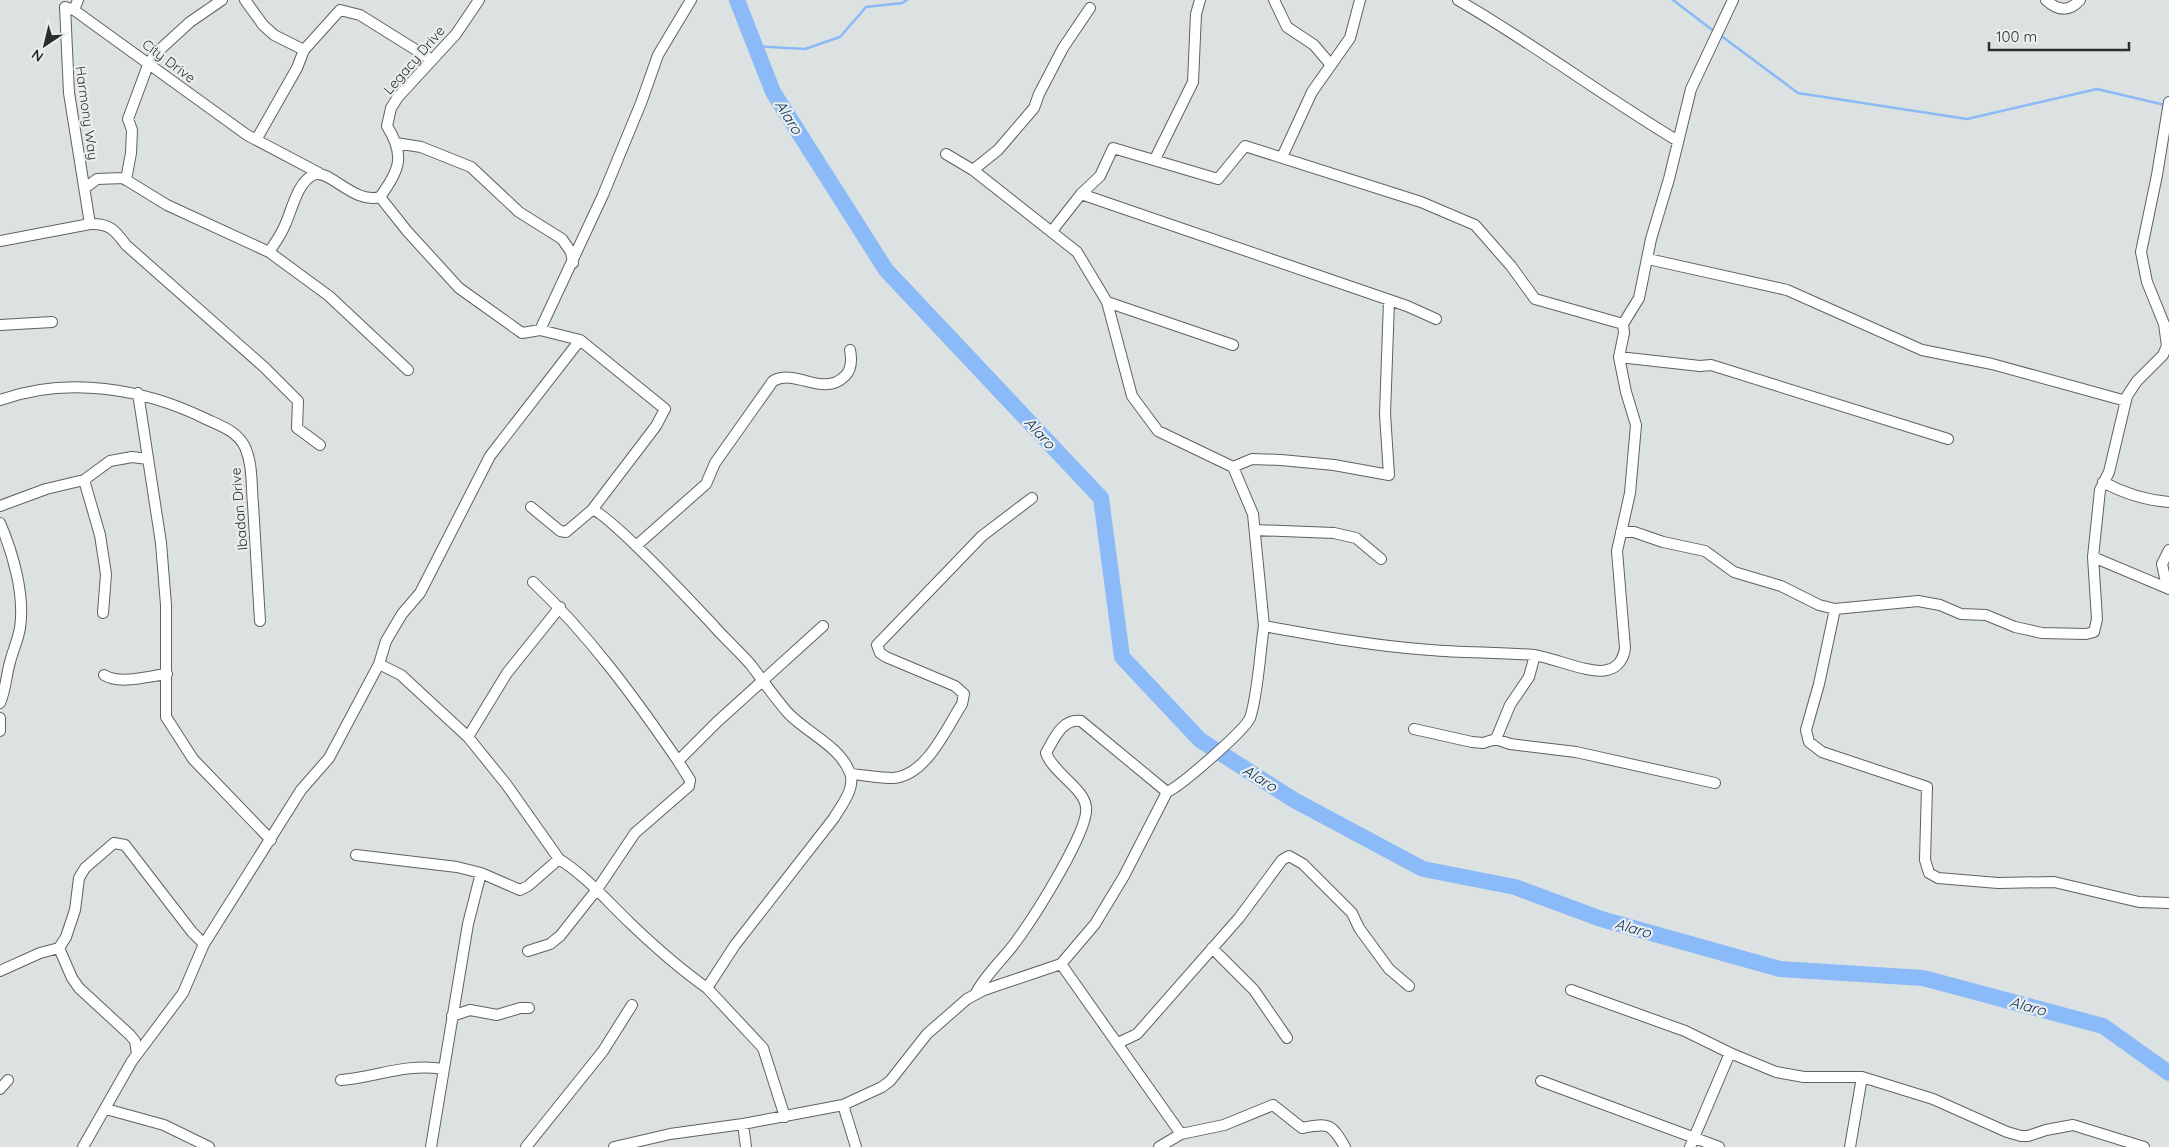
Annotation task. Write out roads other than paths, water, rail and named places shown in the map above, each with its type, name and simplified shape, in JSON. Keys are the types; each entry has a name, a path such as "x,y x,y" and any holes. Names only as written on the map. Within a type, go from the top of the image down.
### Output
{"street":[{"path":"126,180 131,154 132,130 128,119 148,65 155,54 190,22 222,0"},
{"path":"246,0 264,25 274,35 304,50"},
{"name":"Legacy Drive","path":"380,198 394,178 398,165 396,143 387,126 391,108 456,34 479,0"},
{"path":"540,330 573,263 641,104 658,55 691,0"},
{"path":"1154,159 1193,82 1196,14 1200,0"},
{"path":"1274,0 1287,27 1314,45 1331,65"},
{"path":"1282,157 1312,92 1350,38 1360,0"},
{"path":"1458,0 1586,80 1622,108 1678,141"},
{"path":"1264,626 1364,644 1430,650 1535,655 1607,671 1624,657 1617,551 1630,493 1636,425 1626,392 1619,356 1624,332 1622,324 1639,298 1648,259 1650,239 1691,89 1733,0"},
{"path":"2046,0 2059,9 2064,10 2072,8 2080,0"},
{"name":"City Drive","path":"69,4 135,52 148,65 256,140 326,175 358,196 374,199 380,198"},
{"name":"Harmony Way","path":"69,4 69,93 90,224"},
{"path":"973,170 998,150 1034,108 1038,94 1063,48 1090,8"},
{"path":"256,140 297,68 304,50 340,10 360,15 432,60"},
{"path":"1621,532 1634,532 1663,542 1705,551 1734,572 1781,586 1819,605 1835,609 1868,604 1931,602 1961,614 1986,615 2015,627 2042,633 2091,634 2096,629 2097,619 2093,557 2099,497 2103,482 2109,472 2126,401 2137,381 2163,354 2167,346 2168,338 2148,282 2141,252 2166,139 2169,102"},
{"path":"396,143 421,147 470,167 519,212 562,239 571,252 573,263"},
{"path":"1052,231 1081,194 1100,176 1113,148 1218,179 1245,146 1421,202 1475,224 1511,266 1535,299 1622,324"},
{"path":"614,1147 670,1134 785,1117 842,1105 882,1087 890,1081 927,1034 976,993 1062,964 1095,924 1124,876 1167,792 1176,788 1243,728 1250,717 1264,626 1253,514 1233,467 1158,431 1132,396 1107,302 1076,252 973,170 946,154"},
{"path":"269,252 277,242 305,183 311,176 319,173"},
{"path":"85,188 96,179 114,177 126,180 167,205 269,252 329,296 408,370"},
{"path":"1081,194 1436,319"},
{"path":"380,198 459,288 522,333 540,330 580,340 665,409 656,426 592,510 564,533 531,507"},
{"path":"0,241 90,224 104,223 112,227 140,258 264,367 298,401 297,428 300,432 320,444"},
{"path":"1648,259 1787,290 1922,350 1992,364 2126,401"},
{"path":"1233,467 1252,458 1334,465 1389,475 1385,414 1389,301"},
{"path":"1107,302 1233,345"},
{"path":"0,325 52,322"},
{"path":"83,1147 138,1054 183,993 204,944 301,790 329,758 380,664 386,641 402,614 420,593 490,456 580,340"},
{"path":"636,546 706,484 715,463 773,381 784,377 825,385 835,384 848,373 852,359 850,350"},
{"path":"1619,356 1700,366 1711,365 1948,439"},
{"name":"Ibadan Drive","path":"0,400 46,388 92,388 138,394 177,405 236,435 245,448 251,476 260,621"},
{"path":"138,394 161,543 166,605 166,717 194,759 271,840"},
{"path":"0,506 46,489 84,480 110,461 132,457 148,459"},
{"path":"84,480 100,535 106,574 103,613"},
{"path":"2103,482 2115,489 2153,500 2169,502"},
{"path":"851,774 894,778 915,770 925,762 962,704 964,694 955,686 886,657 880,653 877,645 982,536 1032,498"},
{"path":"592,510 599,512 636,546 689,600 763,682 788,713 834,751 851,774 851,785 834,818 735,945 707,988"},
{"path":"0,523 3,537 13,559 20,611 20,626 5,663 7,687 0,703"},
{"path":"1255,530 1334,533 1356,538 1381,560"},
{"path":"2168,588 2162,564 2169,550"},
{"path":"2093,557 2168,588"},
{"path":"528,951 550,944 560,936 598,888 635,833 689,786 690,780 645,712 560,607 534,582"},
{"path":"468,737 507,673 560,607"},
{"path":"1835,609 1819,684 1807,724 1807,738 1815,748 1822,752 1928,787 1925,860 1929,873 1938,878 1998,883 2054,882 2139,902 2169,903"},
{"path":"678,761 717,722 823,626"},
{"path":"1496,739 1510,706 1529,677 1535,655"},
{"path":"380,664 401,675 468,737 506,784 559,859 598,888 629,922 689,976 707,988 764,1048 785,1117"},
{"path":"104,675 117,679 167,674"},
{"path":"0,718 0,731"},
{"path":"976,993 982,982 1020,936 1042,902 1086,818 1085,802 1049,763 1046,753 1066,723 1072,720 1080,721 1167,792"},
{"path":"1414,729 1472,742 1483,743 1496,739 1510,744 1535,745 1625,761 1715,783"},
{"path":"0,971 40,953 59,948 66,937 75,910 79,878 85,868 108,847 119,842 125,845 140,863 181,918 204,944"},
{"path":"356,855 442,864 481,873 520,890 528,886 559,859"},
{"path":"1118,1043 1137,1034 1256,897 1282,860 1289,856 1303,864 1352,913 1359,928 1389,969 1409,986"},
{"path":"431,1147 468,924 481,873"},
{"path":"59,948 72,978 79,988 130,1035 135,1041 138,1054"},
{"path":"1212,948 1254,990 1286,1038"},
{"path":"1062,964 1181,1134"},
{"path":"1571,990 1685,1030 1730,1053 1776,1072 1804,1077 1862,1077 1933,1100 2007,1132 2028,1136 2072,1125 2144,1147"},
{"path":"526,1147 603,1051 632,1005"},
{"path":"452,1016 470,1010 497,1015 520,1008 529,1008"},
{"path":"1692,1143 1730,1053"},
{"path":"340,1080 406,1067 425,1066 443,1069"},
{"path":"1850,1147 1862,1077"},
{"path":"0,1089 8,1080"},
{"path":"1541,1081 1692,1143 1719,1147"},
{"path":"842,1105 856,1147"},
{"path":"1159,1147 1181,1134 1224,1125 1273,1105 1302,1128 1324,1124 1334,1128 1345,1147"},
{"path":"106,1109 164,1125 209,1147"},
{"path":"743,1124 746,1147"},
{"path":"2025,1147 2028,1136"}],"waterway":[{"name":"Alaro","path":"737,0 773,92 886,270 1101,498 1122,657 1200,740 1294,800 1423,869 1515,887 1601,919 1780,969 1923,978 2103,1026 2169,1073"},
{"path":"755,46 805,49 840,37 866,7 902,3 907,0"},
{"path":"1673,0 1715,32"},
{"path":"1720,35 1798,93 1967,119 2097,89 2165,105"}]}
